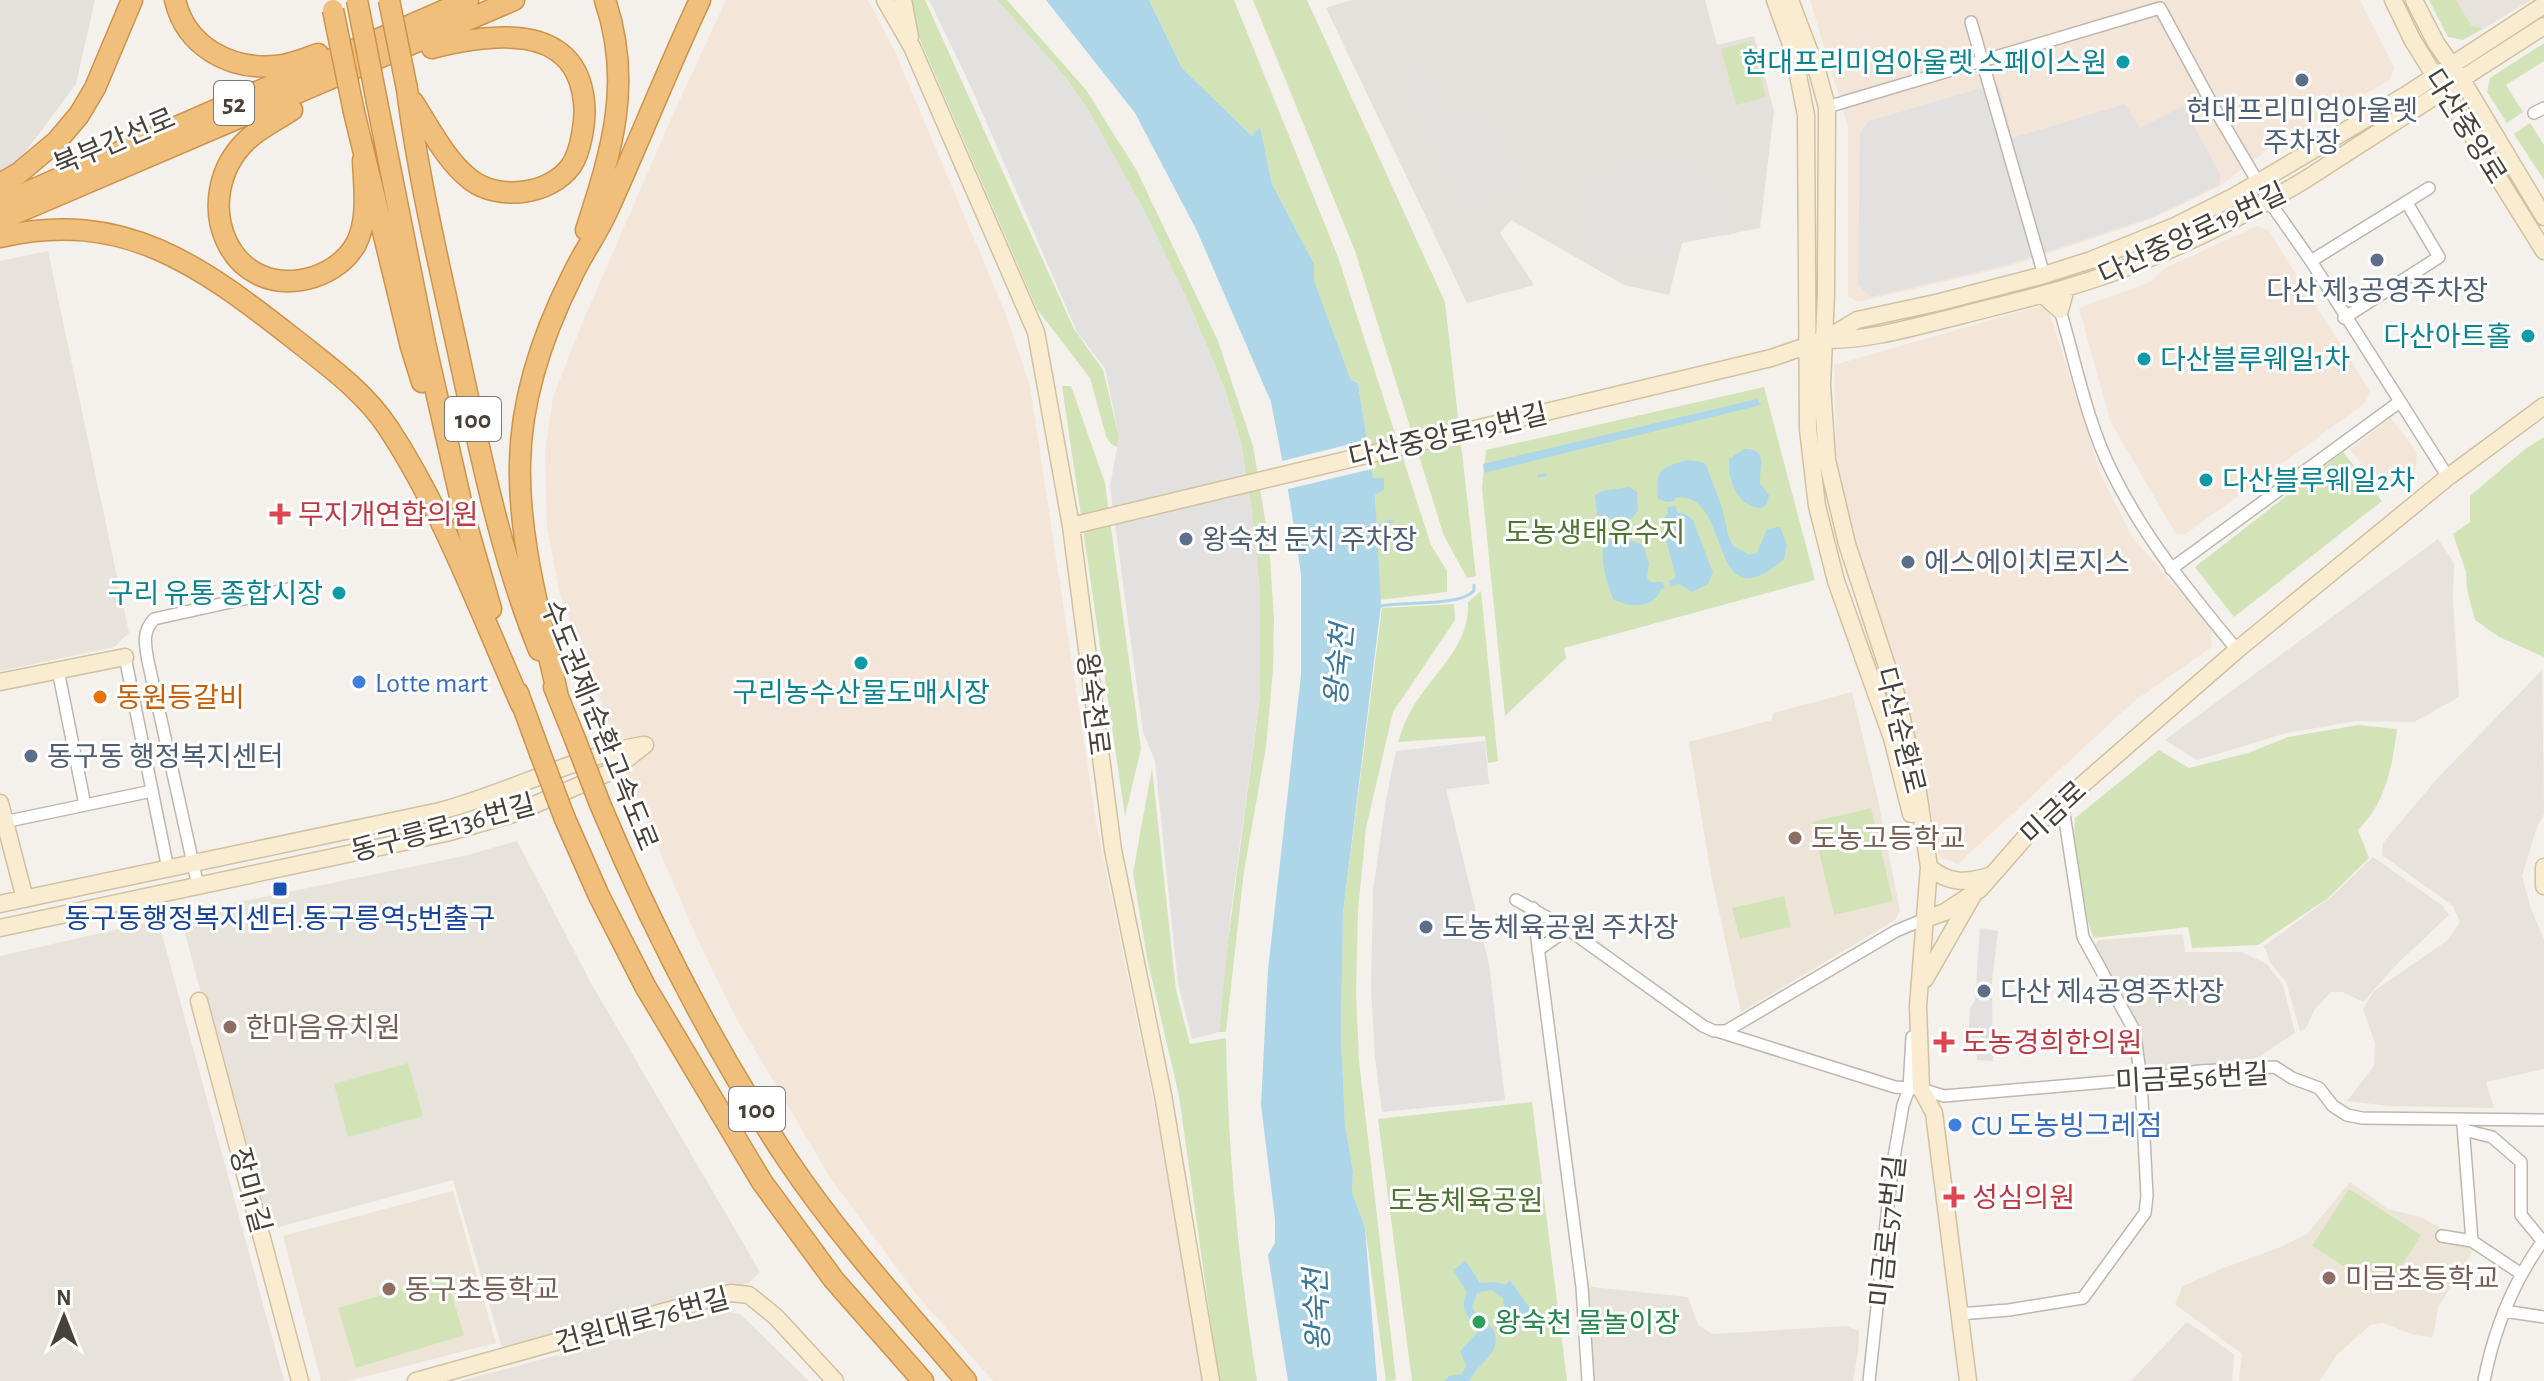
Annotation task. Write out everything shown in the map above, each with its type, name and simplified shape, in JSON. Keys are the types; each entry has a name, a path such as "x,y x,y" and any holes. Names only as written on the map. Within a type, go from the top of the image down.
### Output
{"highway":[{"path":"109,52 119,0"},
{"path":"0,184 39,157 64,133 95,88 132,0"},
{"path":"175,0 187,27 212,54 231,63 253,66 290,64 443,11"},
{"name":"수도권제1순환고속도로","path":"357,0 425,343 481,579 521,704 565,819 599,896 645,986 762,1182 834,1280 923,1381"},
{"name":"수도권제1순환고속도로","path":"389,0 438,257 496,520 527,620 632,881 670,960 788,1160 866,1264 966,1381"},
{"name":"북부간선로","path":"0,204 468,0"},
{"path":"89,182 212,142 292,110 432,48 515,0"},
{"name":"북부간선로","path":"0,220 515,0"},
{"path":"558,697 529,556 520,462 525,412 535,366 572,276 614,141 619,102 618,54 605,0"},
{"path":"572,276 606,215 700,0"},
{"path":"332,3 363,160 411,347 462,504"},
{"path":"408,92 454,163 473,182 499,192 524,193 548,184 571,166 584,129 585,106 583,89 574,69 560,53 539,43 510,36 481,37 432,48"},
{"path":"292,110 246,141 222,174 218,209 223,231 234,253 247,268 274,281 287,282 335,268 355,244 361,229 365,209 363,160"},
{"path":"0,237 39,231 79,230 126,237 163,249 195,267 281,329 360,393 387,426 426,492 521,704"},
{"path":"0,247 79,230"}],"street":[{"name":"왕숙천로","path":"885,0 912,47 1036,332 1078,524 1113,850 1163,1095 1211,1381"},
{"name":"왕숙천로","path":"903,0 912,47"},
{"name":"다산순환로","path":"1775,0 1793,50 1806,115 1816,343 1827,460 1847,544 1897,697 1917,785 1929,867 1925,919"},
{"name":"다산순환로","path":"1790,0 1827,107 1816,343 1808,429 1817,506 1836,581 1881,702 1903,776 1925,919"},
{"name":"다산중앙로","path":"2393,0 2413,41 2544,251"},
{"name":"다산중앙로","path":"2414,0 2436,43 2462,80 2544,217"},
{"path":"2439,84 2451,65 2544,5"},
{"path":"1827,107 2160,8 2269,201 2311,261 2344,318 2448,477"},
{"path":"1971,22 2044,275"},
{"path":"2439,84 2462,80 2544,26"},
{"name":"다산중앙로19번길","path":"1816,343 1857,320 2044,275 2091,260 2175,226 2207,212 2439,84"},
{"name":"다산중앙로19번길","path":"1078,524 1742,365 1816,343 1859,340 2066,288 2132,266 2269,201 2439,84"},
{"path":"2311,261 2429,188"},
{"path":"2344,318 2439,257 2407,203"},
{"path":"2066,288 2060,310 2090,415 2112,472 2142,526 2171,569 2237,650"},
{"path":"2043,295 2060,310"},
{"path":"2171,569 2398,403"},
{"name":"미금로","path":"1925,919 1945,912 1973,894 2036,825 2237,650 2448,477 2544,406"},
{"path":"198,886 144,640 147,627 154,619 293,588"},
{"path":"0,682 125,657 168,869"},
{"path":"58,670 85,805"},
{"name":"동구릉로136번길","path":"0,904 455,807 614,750 645,745 610,772 513,814 446,833 0,928"},
{"path":"4,822 152,791"},
{"path":"1959,1314 2009,1310 2083,1298 2145,1213 2147,1196 2141,1079 2134,1030 2083,937 2062,801"},
{"path":"0,803 25,899"},
{"path":"1929,867 1939,876 1964,883 1991,876"},
{"path":"2544,867 2544,886"},
{"path":"1919,998 1934,960 1973,894"},
{"name":"미금로56번길","path":"1516,900 1568,929 1703,1026 1895,1087 1944,1096 2200,1071 2275,1067 2292,1078 2319,1088 2333,1106 2347,1115 2362,1118 2463,1125 2544,1120"},
{"path":"1533,908 1582,1287 1588,1381"},
{"path":"1717,1031 1726,1031 1896,931 1925,919 1915,1089 1934,1113 1968,1381"},
{"path":"1538,950 1568,929"},
{"name":"장미1길","path":"199,1001 300,1381"},
{"name":"미금로57번길","path":"1869,1381 1892,1169 1903,1105 1915,1089"},
{"path":"2472,1241 2463,1125 2492,1137 2521,1162 2521,1215 2544,1241 2520,1273 2493,1341 2484,1381"},
{"path":"2442,1236 2472,1241 2520,1273"},
{"name":"건원대로76번길","path":"416,1381 731,1293 749,1295 776,1317 835,1381"},
{"path":"2504,1311 2542,1314"}],"shaded area":[{"path":"0,0 95,0 76,84 15,166 0,173"},
{"name":"구리농수산물도매시장","path":"726,0 868,0 895,52 1005,312 1030,386 1096,821 1159,1129 1204,1381 993,1381 916,1294 831,1179 735,1016 697,938 637,799 559,591 547,527 545,453 553,397 671,119"},
{"name":"왕숙천 둔치 주차장","path":"929,0 997,0 1066,78 1090,113 1143,209 1191,308 1225,390 1241,443 1260,592 1260,696 1231,911 1219,1032 1192,1039 1178,983 1155,761 1143,732 1110,487 1119,437 1105,368 1077,332 972,89"},
{"path":"1352,0 1705,0 1717,45 1754,36 1774,111 1760,228 1682,243 1669,295 1624,285 1511,220 1500,233 1534,285 1467,303 1326,8"},
{"name":"현대프리미엄아울렛 스페이스원","path":"1810,0 2360,0 2394,67 2390,80 2271,147 2220,186 2149,220 2011,266 1858,302 1848,296 1848,127"},
{"path":"2456,0 2531,0 2483,29 2471,25"},
{"path":"1419,65 1442,119 1484,122 1513,179 1483,190 1471,208 1403,70"},
{"path":"1998,83 2012,138 2125,104 2140,128 2183,106 2221,176 2219,185 2150,218 2010,264 1871,297 1858,285 1860,132 1869,121"},
{"path":"1672,159 1725,196 1731,235 1671,238 1670,254 1622,250 1614,264 1581,245 1588,229 1580,184"},
{"path":"2257,226 2268,230 2370,391 2365,403 2186,534 2176,534 2110,421 2079,308 2150,282 2165,268"},
{"path":"48,251 129,633 114,647 0,671 0,261"},
{"path":"2047,304 2101,475 2133,538 2211,627 2212,647 2133,702 1958,864 1939,857 1922,758 1851,535 1836,454 1834,365"},
{"path":"2391,418 2417,452 2416,470 2384,493 2350,449"},
{"path":"2438,539 2454,563 2453,601 2459,697 2414,722 2356,721 2287,733 2197,760 2165,740"},
{"path":"2542,670 2544,814 2522,876 2544,939 2544,1069 2486,1082 2494,1108 2390,1106 2347,1101 2374,1066 2375,1043 2363,1009 2374,991 2448,940 2460,922 2453,906 2382,855 2383,843 2436,780"},
{"name":"도농고등학교","path":"1852,692 1900,911 1895,920 1741,1012 1711,875 1689,742 1772,720 1773,713"},
{"name":"도농체육공원 주차장","path":"1485,741 1489,784 1446,789 1489,964 1505,1100 1382,1112 1371,990 1373,891 1396,751"},
{"path":"517,841 592,985 760,1272 749,1283 502,1348 453,1180 264,1231 180,914 464,856"},
{"path":"2373,857 2443,906 2449,915 2399,962 2363,1002 2343,992 2331,992 2315,1009 2306,1028 2300,1031 2286,982 2270,962 2264,946 2331,897"},
{"path":"158,920 284,1381 0,1381 0,956"},
{"name":"다산 제4공영주차장","path":"1980,928 1998,931 1992,981 1993,1061 1977,1060 1976,1043 1968,1042 1970,1008 1975,1000"},
{"path":"2183,934 2185,952 2242,952 2267,964 2283,985 2295,1033 2254,1060 2146,1070 2139,1060 2134,1015 2095,946 2098,940"},
{"name":"미금초등학교","path":"2350,1182 2388,1209 2420,1217 2451,1233 2468,1233 2479,1241 2438,1307 2433,1337 2414,1335 2383,1323 2370,1325 2337,1355 2320,1381 2239,1381 2242,1354 2175,1304 2183,1286 2307,1234"},
{"name":"동구초등학교","path":"453,1191 496,1343 347,1381 321,1381 283,1236"},
{"path":"1587,1289 1688,1297 1698,1325 1712,1334 1846,1326 1859,1331 1853,1381 1593,1381"},
{"path":"724,1311 740,1314 809,1381 460,1381"},
{"path":"2187,1322 2234,1354 2232,1381 2131,1381"}],"green space":[{"path":"908,0 925,0 1074,329 1103,370 1119,437 1117,447 1106,436 1090,378 1037,309 914,26"},
{"path":"997,0 1007,0 1086,90 1137,171 1218,341 1253,446 1269,543 1274,619 1273,670 1266,747 1244,871 1226,1032 1219,1032 1225,964 1260,696 1260,592 1241,443 1225,390 1191,308 1143,209 1090,113 1066,78"},
{"path":"1149,0 1234,0 1338,257 1431,545 1447,571 1447,592 1379,600 1375,495 1383,478 1373,479 1358,383 1351,380 1314,280 1314,264 1272,184 1260,128 1252,136 1182,68"},
{"path":"1253,0 1307,0 1445,302 1476,576 1467,578 1444,536 1355,251"},
{"path":"2429,0 2456,0 2471,25 2483,29 2463,40 2448,37"},
{"path":"1751,41 1766,97 1736,105 1721,49"},
{"path":"2544,43 2544,61 2506,85 2523,112 2507,123 2487,92 2490,78"},
{"path":"2530,123 2544,145 2544,180 2514,134"},
{"path":"1062,386 1071,386 1105,483 1141,749 1125,816"},
{"name":"도농생태유수지","path":"1764,387 1815,580 1564,648 1566,658 1505,716 1482,488 1486,450"},
{"path":"2544,437 2544,657 2499,637 2475,620 2466,572 2453,534 2470,522 2470,496 2525,449"},
{"path":"2343,452 2382,501 2234,617 2195,567"},
{"path":"1481,591 1498,761 1488,763 1485,736 1398,742 1415,703 1455,649 1467,619 1468,602"},
{"path":"1454,604 1455,620 1393,712 1366,828 1358,910 1356,993 1359,1061 1396,1380 1386,1381 1365,1227 1352,1192 1353,1171 1345,1124 1341,1034 1343,913 1382,608"},
{"path":"2358,725 2397,729 2393,757 2381,796 2358,830 2369,858 2328,898 2258,945 2192,948 2188,927 2094,938 2078,879 2075,818 2159,750 2189,768 2248,753 2288,737"},
{"path":"1152,768 1176,990 1190,1044 1226,1038 1236,1210 1257,1381 1219,1381 1179,1096 1147,958 1133,873"},
{"path":"1871,808 1893,901 1834,915 1812,822"},
{"path":"1784,896 1791,927 1740,939 1732,908"},
{"path":"408,1063 423,1116 348,1137 334,1084"},
{"name":"도농체육공원","path":"1532,1102 1567,1381 1412,1381 1378,1119"},
{"path":"2349,1189 2421,1235 2385,1292 2312,1246"},
{"path":"446,1276 464,1335 356,1368 338,1308"}],"water":[{"name":"왕숙천","path":"1046,0 1149,0 1182,68 1252,136 1260,127 1272,184 1314,264 1314,280 1351,380 1358,383 1373,478 1384,478 1384,490 1375,495 1381,605 1343,913 1341,1034 1345,1124 1353,1171 1352,1192 1365,1227 1377,1381 1288,1381 1268,1255 1275,1243 1275,1219 1261,1105 1268,970 1301,675 1301,574 1271,402 1197,231 1135,113"},
{"path":"1757,399 1761,405 1484,473 1483,464"},
{"path":"1744,449 1757,452 1760,456 1760,483 1769,495 1767,504 1762,508 1746,504 1732,484 1729,459"},
{"path":"1689,460 1706,465 1733,546 1750,555 1757,553 1767,529 1780,527 1787,545 1784,559 1756,577 1739,576 1723,553 1702,507 1690,499 1675,498 1675,501 1667,502 1658,499 1658,481 1662,470"},
{"path":"1629,487 1637,492 1638,510 1625,528 1617,528 1617,520 1597,515 1595,495"},
{"path":"1676,506 1677,512 1693,520 1713,573 1708,584 1692,592 1679,584 1671,587 1669,581 1676,578 1661,520 1668,514 1667,507"},
{"path":"1617,533 1625,534 1625,538 1643,545 1649,563 1647,578 1650,582 1663,582 1665,588 1647,603 1633,605 1613,599 1604,571 1603,549 1604,542 1616,538"},
{"name":"왕숙천 물놀이장","path":"1466,1261 1480,1283 1506,1285 1510,1280 1531,1310 1506,1328 1503,1298 1492,1290 1477,1293 1472,1307 1493,1329 1493,1351 1470,1381 1444,1381 1449,1376 1462,1374 1466,1366 1460,1351 1476,1334 1465,1311 1467,1292 1453,1270"}],"pier":[{"path":"1371,439 1376,468 1284,490 1278,462"}],"waterway":[{"path":"1539,476 1545,475"},
{"path":"1373,527 1392,521"},
{"path":"1380,606 1456,599 1474,591 1474,585"}],"place":[{"name":"현대프리미엄아울렛 스페이스원","path":"2123,62"},
{"name":"현대프리미엄아울렛 주차장","path":"2302,80"},
{"name":"다산 제3공영주차장","path":"2377,260"},
{"name":"다산아트홀","path":"2528,336"},
{"name":"다산블루웨일1차","path":"2144,359"},
{"name":"다산블루웨일2차","path":"2206,480"},
{"name":"무지개연합의원","path":"280,514"},
{"name":"왕숙천 둔치 주차장","path":"1186,539"},
{"name":"에스에이치로지스","path":"1908,562"},
{"name":"구리 유통 종합시장","path":"339,593"},
{"name":"구리농수산물도매시장","path":"861,663"},
{"name":"Lotte mart","path":"359,682"},
{"name":"동원등갈비","path":"100,697"},
{"name":"동구동 행정복지센터","path":"31,756"},
{"name":"도농고등학교","path":"1795,838"},
{"name":"동구동행정복지센터.동구릉역5번출구","path":"280,889"},
{"name":"도농체육공원 주차장","path":"1426,927"},
{"name":"다산 제4공영주차장","path":"1984,991"},
{"name":"한마음유치원","path":"230,1027"},
{"name":"도농경희한의원","path":"1944,1042"},
{"name":"CU 도농빙그레점","path":"1955,1125"},
{"name":"성심의원","path":"1954,1197"},
{"name":"미금초등학교","path":"2329,1278"},
{"name":"동구초등학교","path":"389,1289"},
{"name":"왕숙천 물놀이장","path":"1479,1322"}]}
